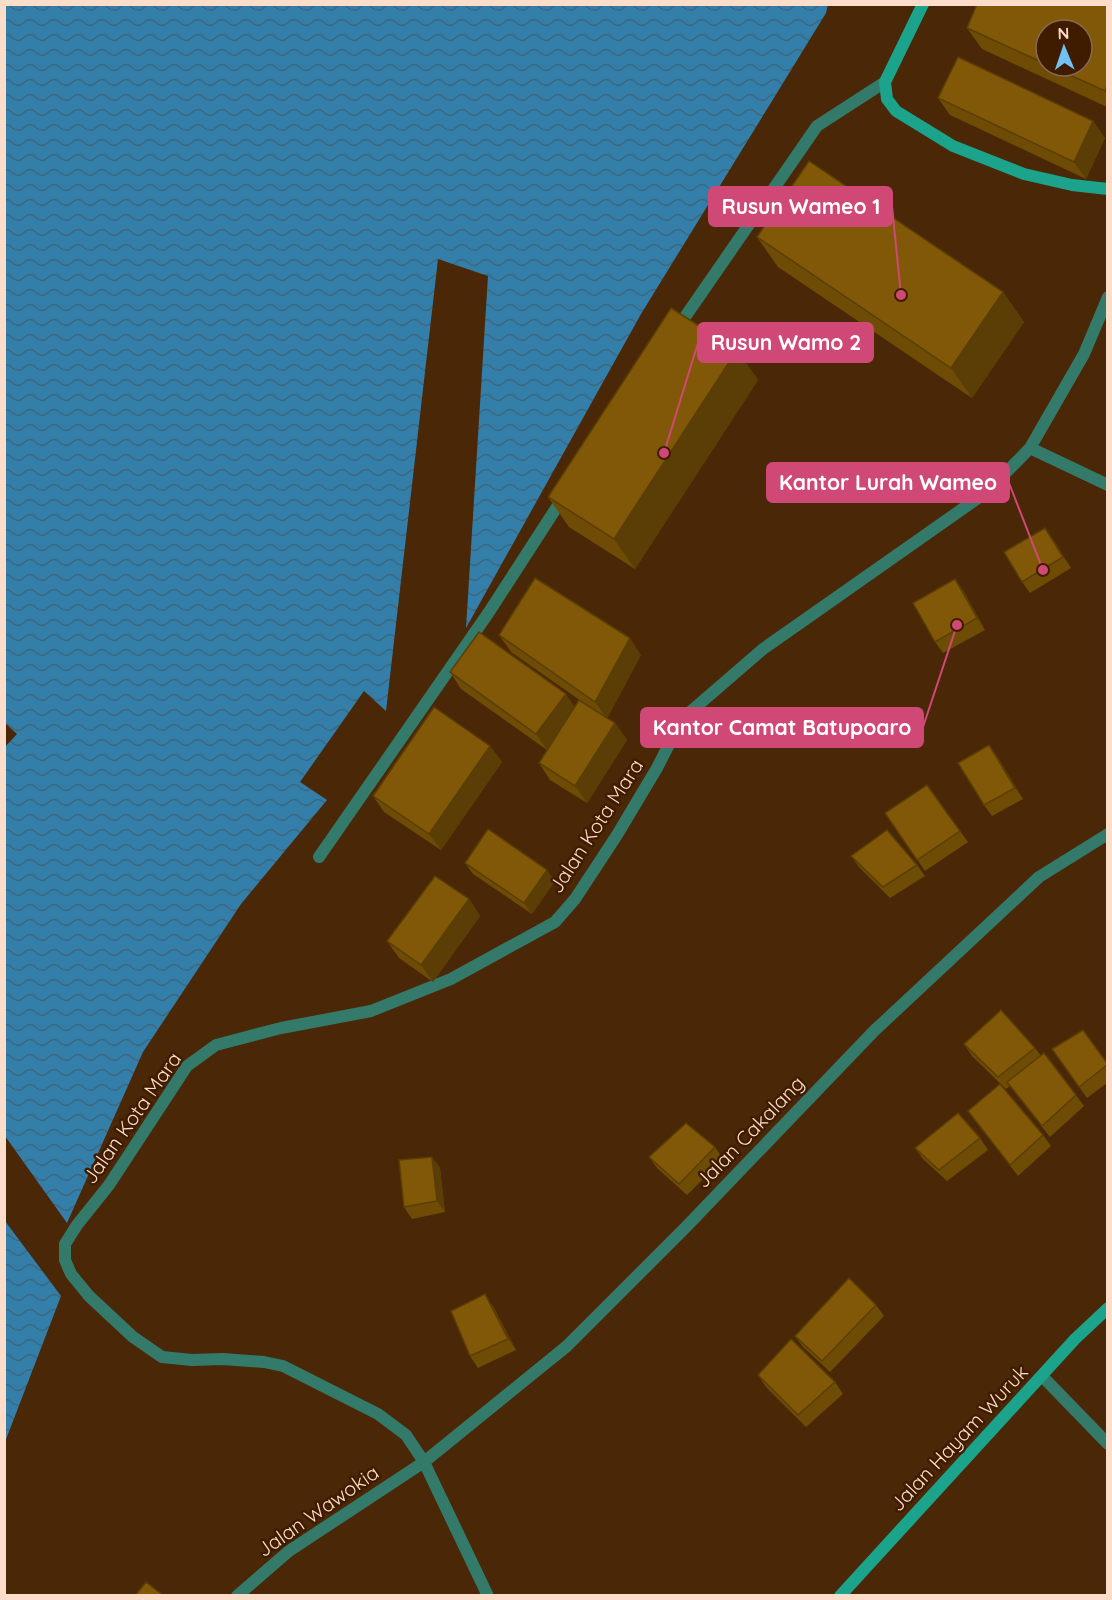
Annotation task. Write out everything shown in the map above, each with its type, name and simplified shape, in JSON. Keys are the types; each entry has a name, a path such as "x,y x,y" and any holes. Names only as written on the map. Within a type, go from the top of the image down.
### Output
{"street":[{"path":"668,343 817,126 885,82 922,4"},
{"path":"885,82 887,99 896,111 953,146 1024,174 1072,185 1107,189"},
{"name":"Jalan Kota Mara","path":"424,1462 406,1435 378,1414 283,1366 264,1362 162,1357 133,1337 89,1296 71,1274 65,1260 65,1244 76,1225 109,1185 188,1066 216,1045 282,1028 371,1011 452,979 555,922 575,899 617,835 657,768 682,719 763,649 988,491 1030,448 1084,354 1107,297"},
{"path":"1030,448 1107,484"},
{"path":"319,857 489,612 574,481"},
{"name":"Jalan Cakalang","path":"424,1462 567,1346 685,1228 874,1031 1039,877 1107,834"},
{"name":"Jalan Hayam Wuruk","path":"840,1596 1075,1339 1107,1308"},
{"path":"1042,1376 1107,1444"},
{"path":"424,1462 488,1596"},
{"name":"Jalan Wawokia","path":"237,1596 289,1551 424,1462"}],"water":[{"path":"5,4 828,5 826,13 641,314 466,628 488,276 438,259 386,711 364,691 300,782 327,800 241,904 143,1052 67,1223 5,1136 4,748 17,734 4,722"},
{"path":"5,1221 61,1296 5,1442"}],"building":[{"path":"977,4 1107,4 1107,86 1105,91 1076,78 1094,78 1094,18 1034,18 1034,59 967,28"},
{"path":"958,57 1093,121 1074,162 938,98"},
{"path":"809,161 1003,292 951,368 757,237"},
{"path":"671,308 737,350 614,539 548,497"},
{"path":"1045,528 1063,557 1022,582 1004,552"},
{"path":"535,578 630,638 595,702 499,635"},
{"path":"955,579 977,618 935,642 913,603"},
{"path":"479,632 566,694 536,734 450,672"},
{"path":"579,700 615,723 575,786 539,763"},
{"path":"434,707 490,746 429,834 373,796"},
{"path":"989,745 1015,788 984,805 958,763"},
{"path":"927,785 960,831 917,860 885,813"},
{"path":"488,829 547,870 524,903 465,863"},
{"path":"887,830 917,865 883,887 851,856"},
{"path":"435,876 469,899 421,965 387,941"},
{"path":"1001,1010 1035,1048 998,1077 964,1044"},
{"path":"1083,1030 1107,1065 1079,1087 1052,1049"},
{"path":"1044,1053 1076,1095 1042,1126 1007,1082"},
{"path":"1000,1084 1043,1135 1010,1165 968,1111"},
{"path":"958,1113 980,1138 939,1170 915,1148"},
{"path":"686,1123 715,1147 679,1184 649,1157"},
{"path":"432,1157 437,1201 404,1207 399,1160"},
{"path":"849,1278 876,1305 822,1361 795,1336"},
{"path":"485,1294 508,1339 470,1356 451,1311"},
{"path":"791,1339 835,1382 798,1415 758,1375"},
{"path":"146,1582 164,1596 135,1596"}],"place":[{"name":"Rusun Wameo 1","path":"901,295"},
{"name":"Rusun Wamo 2","path":"664,453"},
{"name":"Kantor Lurah Wameo","path":"1043,570"},
{"name":"Kantor Camat Batupoaro","path":"957,625"}]}
